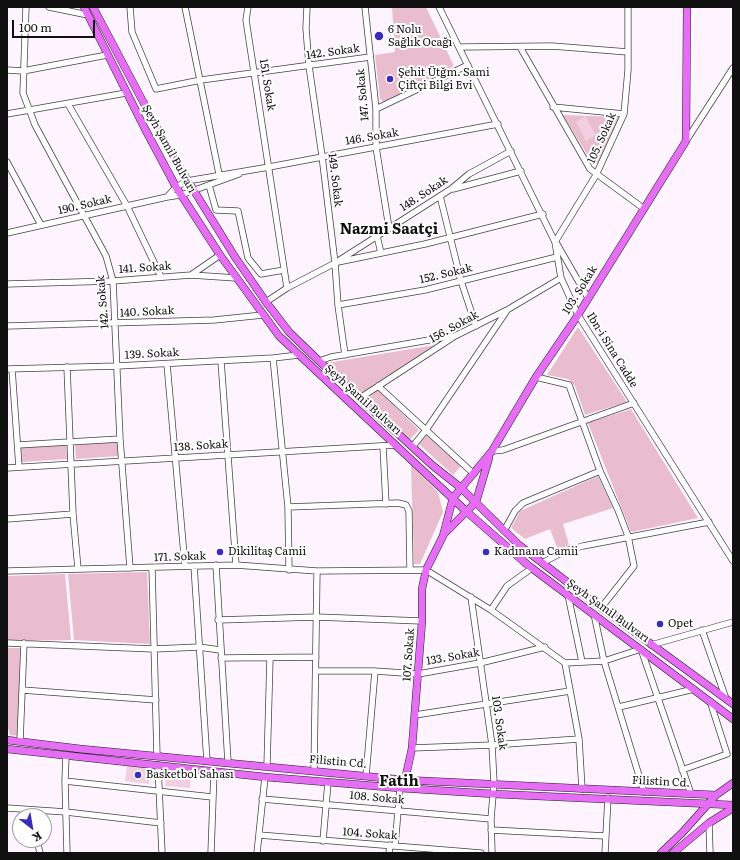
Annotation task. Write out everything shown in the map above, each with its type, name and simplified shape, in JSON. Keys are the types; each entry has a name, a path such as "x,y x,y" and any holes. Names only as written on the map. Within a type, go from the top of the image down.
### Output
{"main road":[{"name":"Şeyh Şamil Bulvarı","path":"84,7 126,93 176,187 220,255 279,336 467,512 532,568 641,648 733,719"},
{"name":"Şeyh Şamil Bulvarı","path":"93,7 154,125 187,181 266,302 289,332 432,465 461,488 504,531 542,563 651,645 733,704"},
{"path":"686,141 687,7"},
{"name":"103. Sokak","path":"453,498 492,451 536,378 578,315 643,208 686,141"},
{"name":"103. Sokak","path":"443,536 476,502 492,451"},
{"path":"443,536 453,498"},
{"name":"107. Sokak","path":"400,788 405,780 412,748 422,621 422,589 426,570 443,536"},
{"name":"Filistin Cd.","path":"7,740 405,780 494,783 582,789 716,795"},
{"name":"Filistin Cd.","path":"7,749 265,777 400,788 733,805"},
{"path":"661,853 682,833 706,804 733,783"},
{"path":"673,853 710,823 733,808"}],"street":[{"name":"142. Sokak","path":"26,7 23,93 29,111 106,256 113,281 120,439 130,568"},
{"path":"49,7 88,15"},
{"name":"142. Sokak","path":"130,7 132,32 156,89 201,80 255,74 370,57"},
{"path":"185,7 219,174"},
{"name":"151. Sokak","path":"248,7 246,20 270,167 287,288"},
{"name":"149. Sokak","path":"306,7 309,66 322,156 335,263 338,305 345,355"},
{"name":"147. Sokak","path":"365,7 376,109 376,147 389,228"},
{"name":"Ibn-i Sina Cadde","path":"439,7 556,242 560,278 578,315 733,561"},
{"name":"105. Sokak","path":"556,242 596,175 624,114 628,52 628,7"},
{"path":"460,47 552,46 628,52"},
{"path":"520,47 553,107 590,169 596,175 643,208"},
{"path":"7,70 23,71 107,55"},
{"path":"376,109 468,65"},
{"name":"103. Sokak","path":"686,141 733,68"},
{"path":"7,114 126,93"},
{"path":"68,104 127,206 161,277"},
{"path":"553,107 624,114"},
{"name":"146. Sokak","path":"176,187 187,181 219,174 270,167 498,124"},
{"name":"148. Sokak","path":"266,302 287,288 335,263 451,189 469,174 511,151"},
{"path":"7,162 41,225"},
{"name":"146. Sokak","path":"181,195 251,170"},
{"path":"451,189 521,171"},
{"path":"209,185 216,210 238,211 248,258 261,274 284,270"},
{"path":"167,197 176,187"},
{"name":"190. Sokak","path":"7,233 181,195"},
{"path":"440,196 461,282 476,326"},
{"path":"335,263 451,238 543,214"},
{"path":"377,236 382,253"},
{"path":"556,242 588,298"},
{"path":"191,275 220,255"},
{"name":"152. Sokak","path":"338,305 461,282 557,257"},
{"name":"141. Sokak","path":"7,284 113,281 191,275 236,278"},
{"name":"156. Sokak","path":"360,398 454,336 507,310 560,278"},
{"path":"413,446 426,430 507,310"},
{"name":"140. Sokak","path":"7,326 214,320 263,315"},
{"path":"319,361 454,336"},
{"name":"139. Sokak","path":"9,369 167,364 273,358 299,355"},
{"path":"273,358 288,507 289,570"},
{"path":"221,361 229,453 236,565"},
{"path":"167,364 185,566"},
{"path":"67,367 73,514 78,569"},
{"path":"9,369 18,445 19,467"},
{"path":"536,378 569,385 600,471 628,536 634,566 601,608"},
{"path":"378,386 474,474"},
{"path":"492,451 503,450 634,403"},
{"path":"18,445 120,439"},
{"name":"138. Sokak","path":"7,468 122,462 229,453 396,445"},
{"path":"383,446 386,504"},
{"path":"504,531 516,511 523,503 600,471"},
{"path":"288,507 386,504 406,505 409,511 410,570"},
{"path":"7,519 73,514"},
{"path":"542,563 565,551 628,536 709,522"},
{"path":"216,565 218,620 228,762"},
{"name":"171. Sokak","path":"7,571 216,565 317,571 426,570"},
{"path":"194,566 207,761"},
{"path":"152,568 158,756"},
{"path":"491,610 507,586 532,568"},
{"path":"426,570 491,610 545,647 565,663 579,739 582,789"},
{"path":"314,771 317,571"},
{"path":"568,595 582,662"},
{"name":"103. Sokak","path":"471,598 485,705 492,745 494,783 491,819 492,853"},
{"path":"594,614 604,661 644,792"},
{"path":"218,620 316,617 422,621"},
{"path":"651,645 733,622"},
{"path":"702,630 726,699"},
{"path":"7,643 154,649 199,647 220,650"},
{"path":"20,741 24,643"},
{"name":"133. Sokak","path":"316,671 375,671 418,674 480,663 545,647"},
{"path":"565,663 604,661 641,648 691,794"},
{"path":"221,658 316,657"},
{"path":"267,766 270,658"},
{"path":"366,776 375,671"},
{"path":"619,707 694,689"},
{"path":"22,690 156,700"},
{"path":"415,715 570,691"},
{"path":"682,770 727,754 710,701"},
{"path":"412,748 492,745 579,739"},
{"path":"66,756 65,780 67,853"},
{"path":"158,766 162,853"},
{"path":"211,853 214,771"},
{"path":"257,853 265,777"},
{"path":"65,780 212,797"},
{"path":"324,841 328,782"},
{"path":"389,853 393,846 400,788"},
{"path":"605,853 608,798"},
{"name":"108. Sokak","path":"262,799 326,803 491,819"},
{"path":"52,812 66,812 161,823"},
{"path":"710,823 710,853"},
{"path":"491,830 605,836"},
{"name":"104. Sokak","path":"258,835 481,853"}],"shaded area":[{"path":"392,7 426,7 454,66 384,102 380,99 375,55 395,52"},
{"path":"563,115 621,117 598,163 593,164"},
{"path":"585,116 596,135 586,141 576,122"},
{"path":"578,327 627,402 585,415 575,386 568,379 547,375"},
{"path":"435,345 360,394 327,363"},
{"path":"378,390 419,430 410,439 367,399"},
{"path":"631,409 698,518 631,532 588,423"},
{"path":"427,435 461,466 453,475 419,444"},
{"path":"117,442 118,456 76,459 75,445"},
{"path":"66,444 67,459 22,462 21,448"},
{"path":"411,465 438,492 443,512 420,564 414,564"},
{"path":"598,476 613,508 563,524 569,545 558,550 550,529 525,539 511,528 520,511"},
{"path":"147,572 150,644 74,640 68,574"},
{"path":"65,574 71,640 7,641 7,576"},
{"path":"7,648 20,648 19,736 10,735 7,724"},
{"name":"Basketbol Sahası","path":"127,766 150,768 149,784 125,781"},
{"path":"167,770 191,773 190,788 165,786"}],"place":[{"name":"6 Nolu Sağlık Ocağı","path":"379,36"},
{"name":"Şehit Ütğm. Sami Çiftçi Bilgi Evi","path":"390,79"},
{"name":"Dikilitaş Camii","path":"220,552"},
{"name":"Kadınana Camii","path":"486,552"},
{"name":"Opet","path":"660,624"},
{"name":"Basketbol Sahası","path":"138,775"}],"district":[{"name":"Nazmi Saatçi","path":"389,230"},
{"name":"Fatih","path":"399,782"}]}
